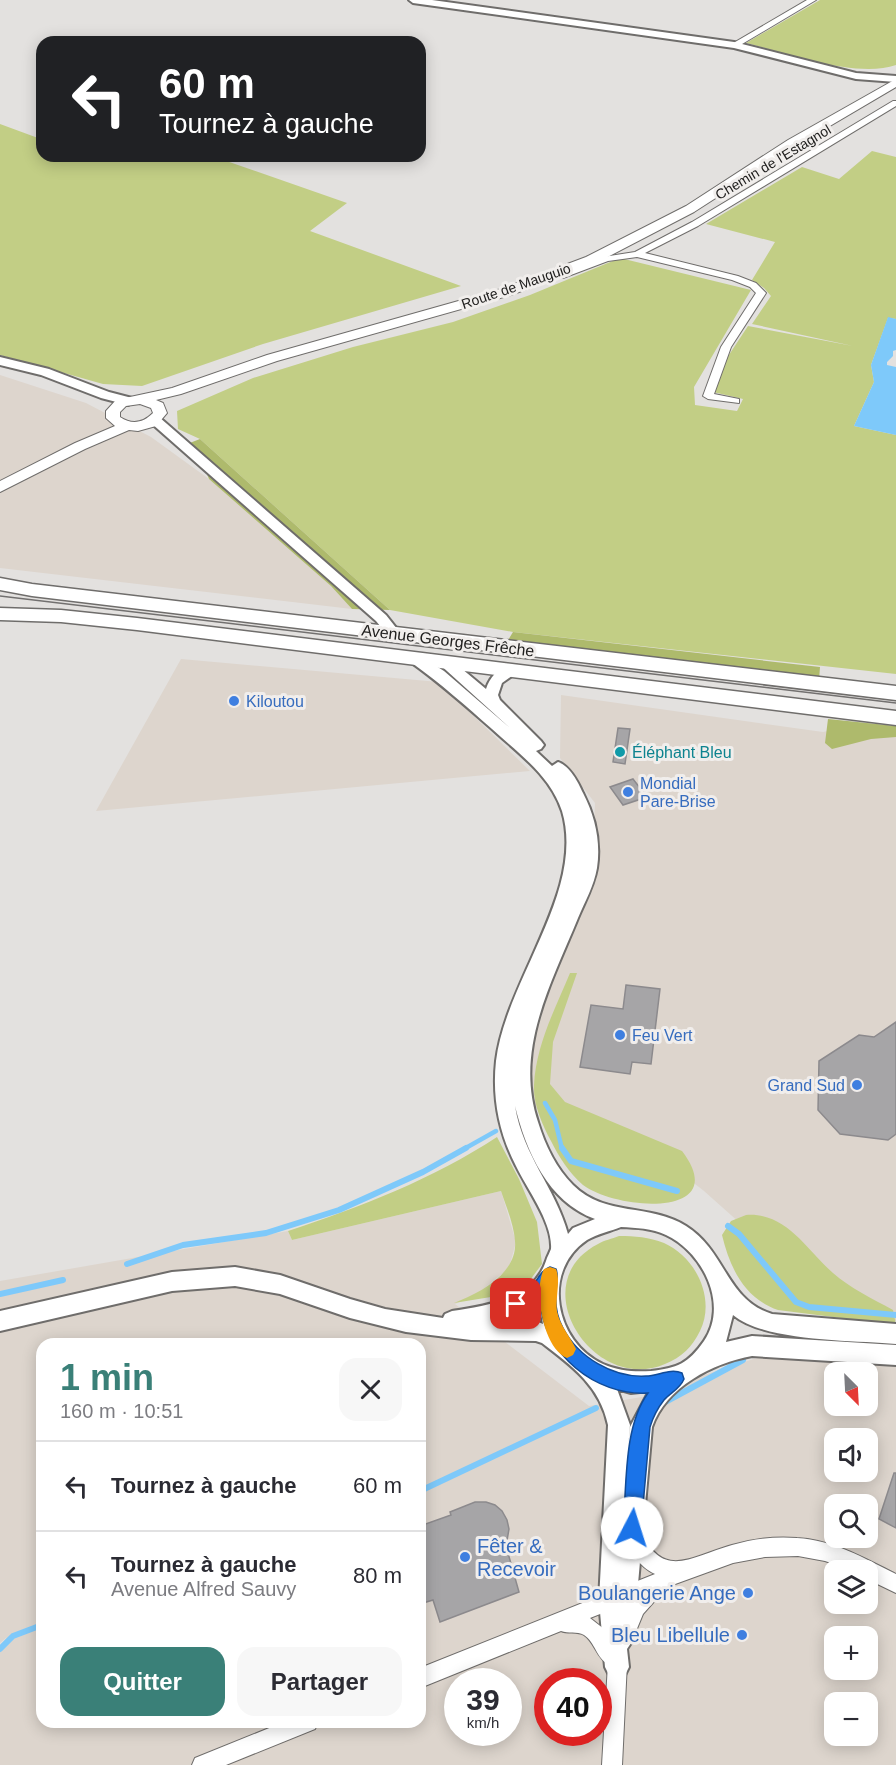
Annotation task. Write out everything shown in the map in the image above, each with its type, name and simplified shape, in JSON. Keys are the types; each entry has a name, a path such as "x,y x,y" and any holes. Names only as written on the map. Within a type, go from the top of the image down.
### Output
{"main road":[{"name":"Route de Mauguio","path":"709,197 792,143 888,88"},
{"name":"Route de Mauguio","path":"135,400 176,392 215,376 310,347 506,292 591,260 637,238 709,197 888,88"},
{"name":"Route de Mauguio","path":"118,418 142,426 157,413 310,347"},
{"path":"0,487 80,446 118,418 135,400 157,413"},
{"path":"0,479 118,418"},
{"name":"Avenue Georges Frêche","path":"0,584 64,594 896,693"},
{"name":"Avenue Georges Frêche","path":"0,614 61,616 137,624 896,718"},
{"path":"417,659 420,636"},
{"path":"444,662 448,640"}],"street":[{"path":"413,0 734,45 856,76 888,88"},
{"path":"734,45 812,0"},
{"name":"Chemin de l'Estagnol","path":"506,292 606,259 637,254 663,242 888,88"},
{"name":"Chemin de l'Estagnol","path":"637,254 654,257 663,242"},
{"path":"654,257 735,278 753,285 761,293 754,307 735,332 714,370 708,396 735,401"},
{"path":"0,362 45,372 105,395 135,400"},
{"path":"17,366 73,388 118,418"},
{"path":"157,413 381,618 394,634"},
{"path":"417,659 464,695 550,774 566,802 573,830 575,853 571,879 514,1014 506,1047 504,1080 506,1113 517,1149 558,1226 561,1252"},
{"path":"444,662 499,709 542,751 579,795 586,812 590,854 586,882 530,1016 520,1076 525,1109 535,1141 547,1165 567,1193 598,1214 642,1219 679,1232 705,1254 738,1308 754,1320 772,1324 896,1334"},
{"path":"499,709 493,702 493,687 496,680 513,670"},
{"path":"406,1323 447,1322 481,1316 516,1304 536,1294 550,1275 561,1252 572,1239 586,1229 621,1218"},
{"path":"550,1275 547,1293 549,1313 555,1331 566,1349"},
{"path":"0,1321 174,1281 223,1276 251,1278 295,1287 362,1313 406,1323 442,1328 536,1331 549,1336 604,1384 615,1404 620,1425 612,1571 608,1585 601,1595 560,1623"},
{"path":"696,1366 712,1349 722,1328 724,1306 721,1283"},
{"path":"612,1765 619,1597 632,1528 641,1427 647,1409 658,1394 676,1379 696,1366 730,1350 752,1346 896,1355"},
{"path":"586,1367 614,1381 646,1385 676,1379"},
{"path":"632,1528 637,1544 645,1557 657,1566 670,1570 687,1569"},
{"path":"426,1676 560,1623 687,1569 719,1557 752,1549 780,1546 826,1552 896,1584"},
{"path":"617,1666 626,1629 636,1607 649,1592 687,1569"},
{"path":"612,1571 619,1597"},
{"path":"560,1623 579,1622 591,1628 602,1640 617,1666"},
{"path":"202,1765 293,1728"}],"shaded area":[{"path":"0,375 86,403 151,437 209,479 331,586 352,609 0,568"},
{"path":"181,659 439,682 530,771 96,811"},
{"path":"561,695 823,732 862,723 896,727 896,1321 840,1312 704,1191 663,1159 526,1104 526,1043 592,875 595,803 560,758"},
{"path":"501,1191 516,1242 509,1268 476,1295 455,1304 589,1406 665,1393 701,1376 763,1356 852,1362 824,1362 824,1416 878,1416 878,1364 896,1365 896,1765 0,1765 0,1646 7,1637 0,1643 0,1281 288,1231 292,1240"}],"green space":[{"path":"820,0 896,0 896,65 862,69 842,67 746,43"},
{"path":"0,124 36,137 36,162 229,162 347,203 310,231 461,286 263,344 142,386 103,384 0,355"},
{"path":"872,151 896,157 896,319 888,318 871,365 874,382 854,426 896,435 896,674 513,632 390,610 200,439 178,429 177,411 253,378 353,347 453,322 530,295 620,258 751,290 694,387 695,405 737,411 743,399 713,392 719,370 748,326 853,346 752,324 771,296 752,280 775,242 706,224 802,167 839,179"},
{"path":"200,439 390,610 352,609 331,586 209,479 203,465 182,446"},
{"path":"513,632 820,667 819,680 507,642"},
{"path":"828,719 896,726 896,737 871,739 832,749 825,743"},
{"path":"570,973 577,973 553,1042 550,1084 565,1102 682,1151 694,1173 693,1188 682,1198 665,1203 643,1203 599,1194 583,1185 573,1175 561,1159 548,1134 535,1099 536,1070 547,1028"},
{"path":"497,1137 519,1179 537,1222 542,1264 530,1280 497,1296 454,1303 486,1287 504,1272 510,1263 515,1241 501,1191 292,1240 288,1231 396,1191 448,1166"},
{"path":"746,1215 773,1219 784,1226 840,1278 893,1310 896,1325 778,1310 756,1298 747,1290 734,1270 722,1235 731,1221"},
{"path":"619,1236 642,1237 664,1243 685,1258 700,1280 706,1306 700,1331 686,1351 665,1364 638,1369 613,1364 592,1350 576,1330 567,1307 566,1284 576,1262 598,1244"}],"water":[{"path":"888,317 896,319 896,350 893,351 893,356 887,365 896,367 896,435 854,426 874,382 871,365"}],"building":[{"name":"Éléphant Bleu","path":"618,728 630,729 625,764 613,762"},
{"name":"Mondial Pare-Brise","path":"633,779 647,797 623,805 610,787"},
{"name":"Feu Vert","path":"626,985 660,989 651,1064 632,1062 630,1074 580,1067 591,1005 623,1009"},
{"name":"Grand Sud","path":"896,1022 896,1134 888,1140 840,1134 818,1110 819,1061 859,1035 874,1037"},
{"path":"894,1473 896,1473 896,1528 879,1519"},
{"name":"Fêter & Recevoir","path":"475,1502 495,1505 502,1511 509,1529 506,1546 519,1592 440,1622 433,1600 426,1602 426,1524 451,1515 450,1512"}],"waterway":[{"path":"545,1103 555,1120 562,1149"},
{"path":"464,1149 496,1131"},
{"path":"127,1264 183,1245 266,1233 339,1210 423,1172 466,1148"},
{"path":"562,1148 571,1161 677,1191"},
{"path":"728,1226 739,1234 796,1302 809,1307 896,1315"},
{"path":"0,1294 63,1280"},
{"path":"667,1401 743,1360"},
{"path":"426,1488 596,1408"},
{"path":"0,1649 13,1636 36,1627"}],"tram line":[{"path":"0,596 896,703"}],"slow traffic":[{"path":"549,1276 547,1293 549,1313 555,1331 567,1349"}],"place":[{"name":"Kiloutou","path":"234,701"},
{"name":"Éléphant Bleu","path":"620,752"},
{"name":"Mondial Pare-Brise","path":"628,792"},
{"name":"Feu Vert","path":"620,1035"},
{"name":"Grand Sud","path":"857,1085"},
{"name":"Fêter & Recevoir","path":"465,1557"},
{"name":"Boulangerie Ange","path":"748,1593"},
{"name":"Bleu Libellule","path":"742,1635"}],"route":[{"path":"516,1304 536,1294 550,1275 547,1293 549,1313 555,1331 566,1349 586,1367 614,1381 646,1385 676,1379 658,1394 647,1409 641,1427 632,1528"}]}
